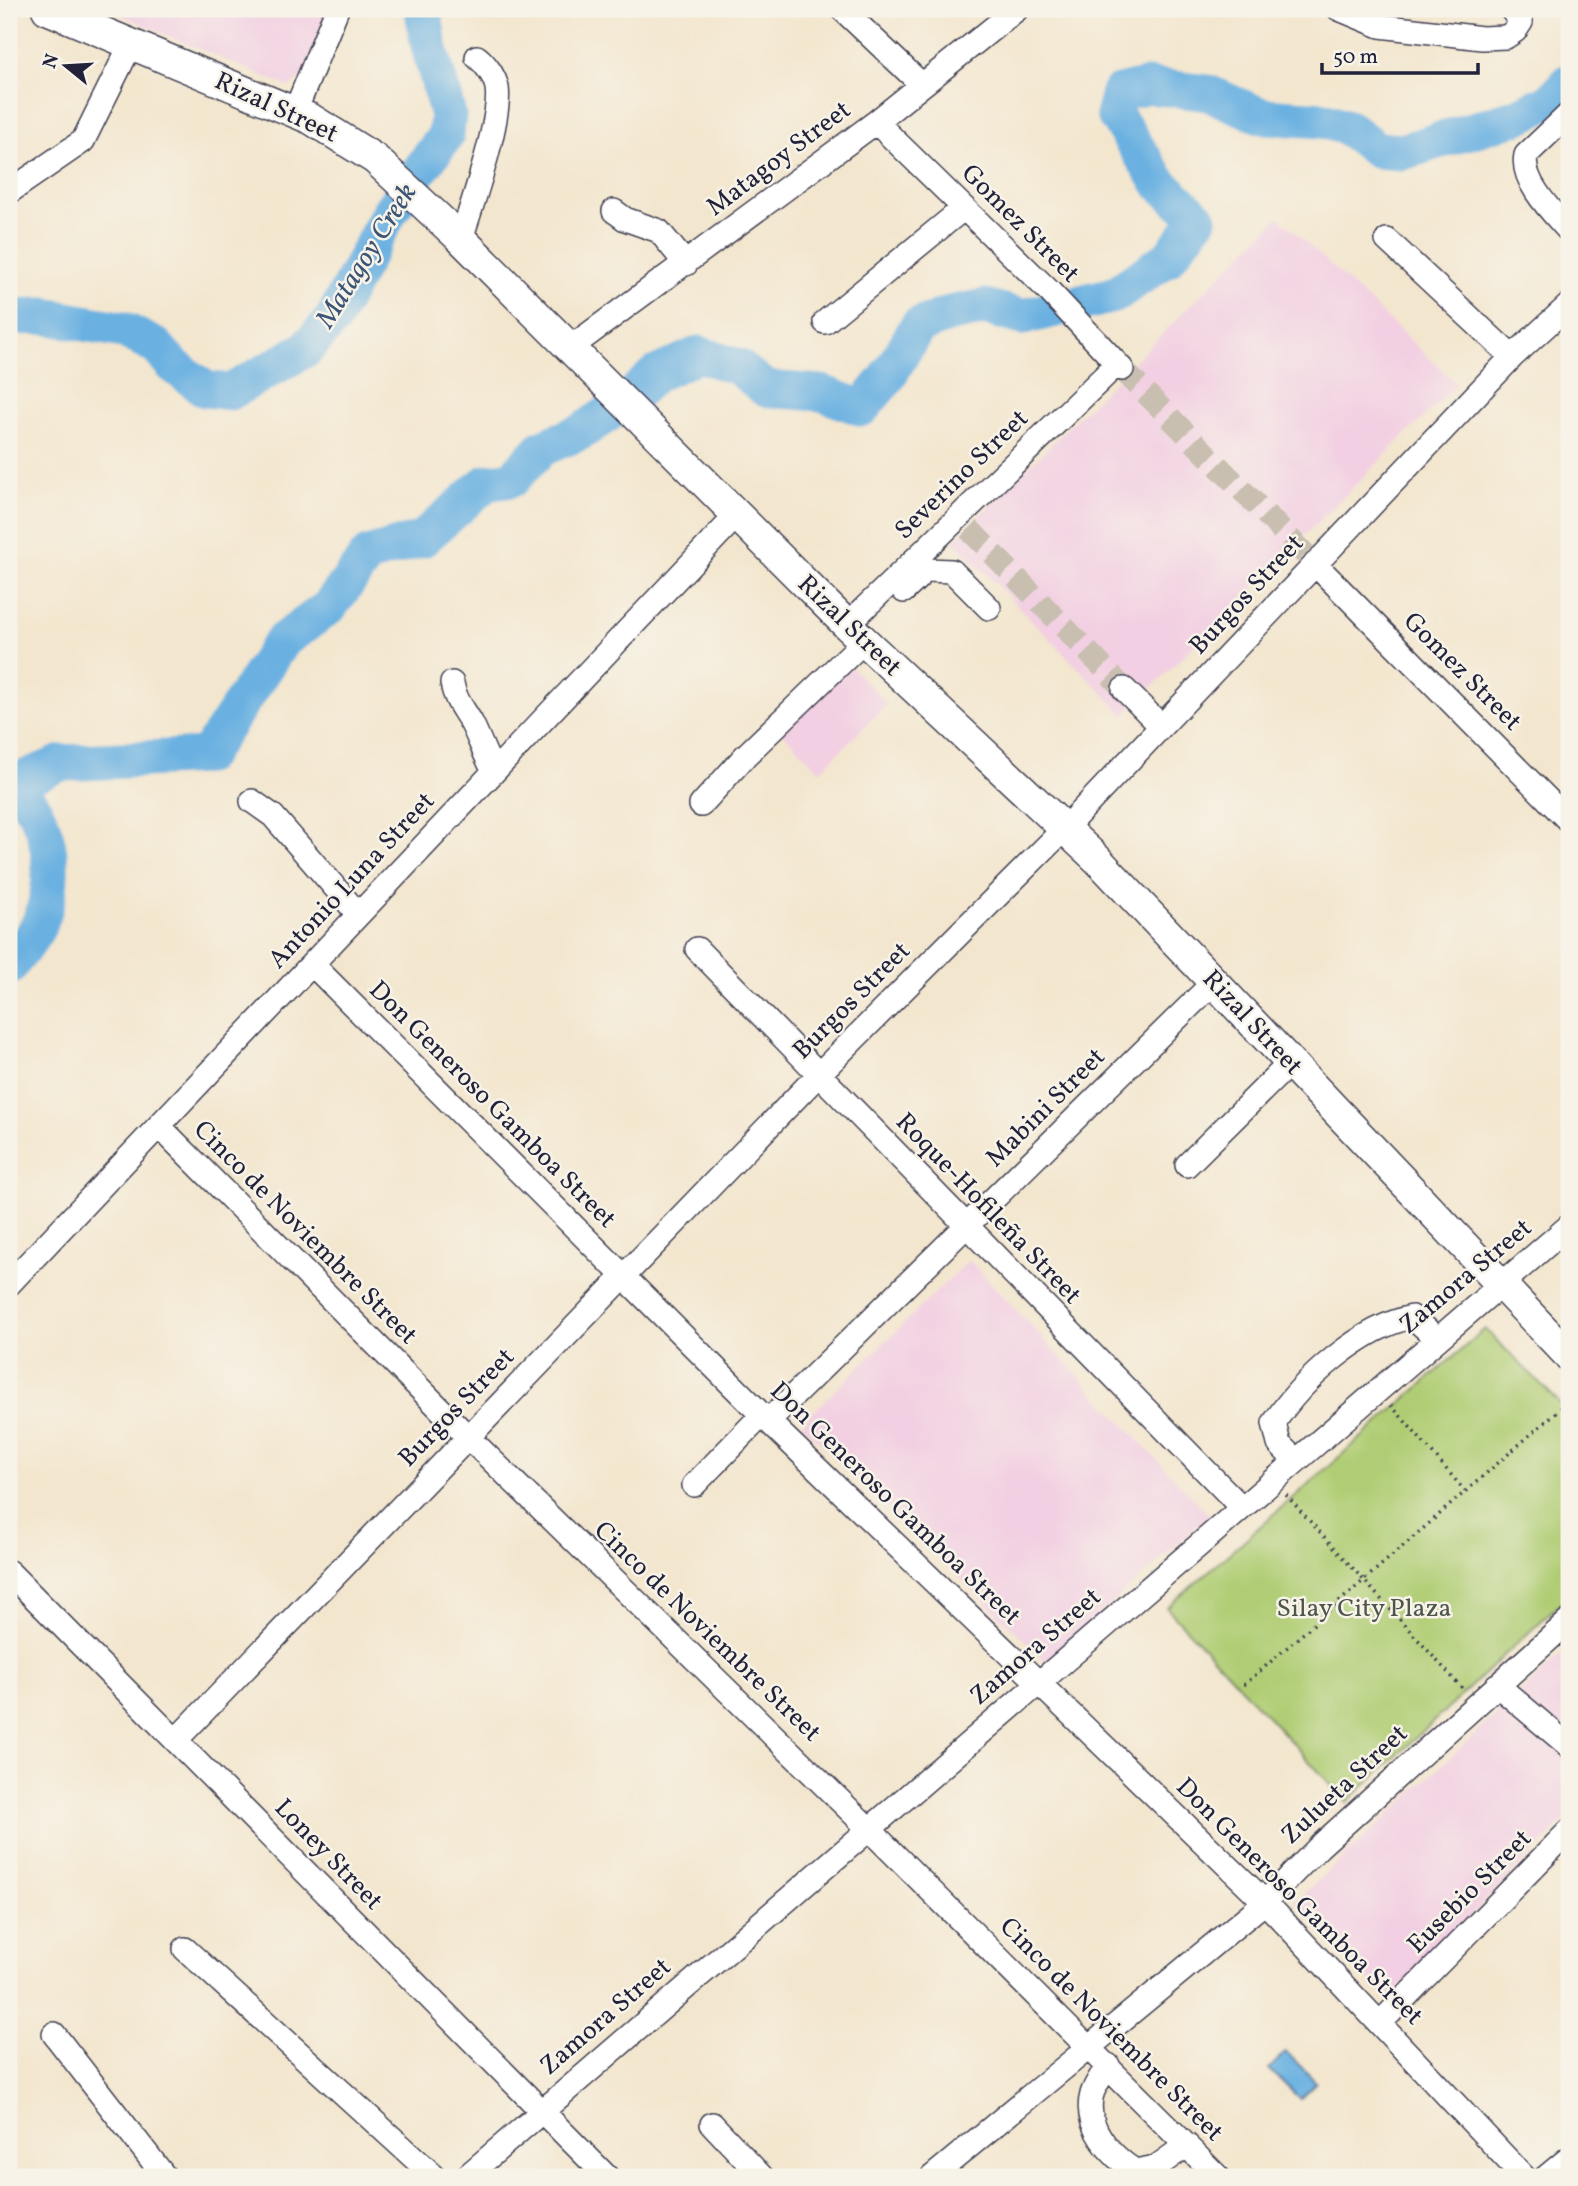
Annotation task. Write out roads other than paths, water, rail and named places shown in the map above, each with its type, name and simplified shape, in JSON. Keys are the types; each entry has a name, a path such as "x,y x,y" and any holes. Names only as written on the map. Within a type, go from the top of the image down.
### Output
{"main road":[{"name":"Rizal Street","path":"47,9 311,119 375,159 461,239 856,634 1065,828 1568,1352"}],"street":[{"path":"294,114 337,9"},
{"path":"842,9 921,84"},
{"name":"Matagoy Street","path":"570,348 876,122 1017,9"},
{"path":"1339,9 1380,26 1482,38 1506,37 1515,32 1521,22 1511,9"},
{"path":"9,192 83,141 131,44"},
{"path":"461,239 478,188 497,88 486,64 477,57"},
{"path":"1569,114 1526,155 1524,161 1525,169 1539,194 1569,231"},
{"name":"Gomez Street","path":"876,122 1051,292 1119,367"},
{"path":"825,322 964,208"},
{"path":"614,211 625,219 659,231 686,264"},
{"path":"1387,240 1512,357"},
{"name":"Burgos Street","path":"176,1740 818,1075 1065,828 1512,357 1569,304"},
{"name":"Severino Street","path":"856,634 1119,367"},
{"name":"Antonio Luna Street","path":"9,1284 736,516"},
{"name":"Gomez Street","path":"1315,564 1569,821"},
{"path":"701,805 856,634 926,570 952,571 989,608"},
{"path":"452,683 457,705 472,724 481,749 494,771"},
{"path":"1124,688 1161,726"},
{"path":"252,801 273,816 358,914"},
{"name":"Roque-Hofileña Street","path":"697,949 1241,1507"},
{"name":"Don Generoso Gamboa Street","path":"312,964 765,1418 1265,1902 1381,2022 1524,2177"},
{"name":"Mabini Street","path":"694,1485 966,1226 1213,982"},
{"path":"1187,1165 1290,1063"},
{"name":"Cinco de Noviembre Street","path":"159,1126 468,1437 1089,2046 1218,2177"},
{"name":"Zamora Street","path":"466,2177 1437,1338 1500,1284 1566,1234"},
{"path":"1296,1461 1279,1444 1274,1423 1288,1401 1350,1347 1388,1322 1412,1317 1437,1338"},
{"name":"Loney Street","path":"9,1572 607,2177"},
{"name":"Zulueta Street","path":"932,2177 1265,1902 1288,1875 1569,1621"},
{"path":"1497,1685 1569,1746"},
{"name":"Eusebio Street","path":"1381,2022 1569,1831"},
{"path":"185,1949 435,2177"},
{"path":"54,2034 164,2177"},
{"path":"1108,2065 1092,2094 1090,2112 1096,2130 1119,2161 1135,2171 1156,2167 1187,2145"},
{"path":"712,2124 762,2177"},
{"path":"1546,2177 1569,2158"}],"water":[{"path":"1286,2052 1316,2082 1300,2099 1269,2069"}],"waterway":[{"name":"Matagoy Creek","path":"9,317 44,316 124,330 156,346 173,365 205,389 230,392 306,349 333,319 390,211 446,135 448,115 428,42 423,9"},
{"path":"11,784 61,763 206,756 282,641 329,607 368,555 422,539 486,483 512,479 542,448 581,432 624,403 654,375 699,354 738,367 766,389 822,393 862,408 887,378 918,326 950,314 986,307 1022,317 1114,295 1168,258 1199,219 1160,183 1114,113 1119,93 1149,86 1208,93 1262,116 1323,120 1348,128 1377,150 1402,152 1518,116 1552,100 1569,82"},
{"name":"Matagoy Creek","path":"9,783 35,811 43,828 50,865 46,904 40,922 9,967"}],"tunnel":[{"path":"1122,369 1315,564"},
{"path":"969,529 1124,689"}],"park label":[{"name":"Silay City Plaza","path":"1364,1609"}]}
